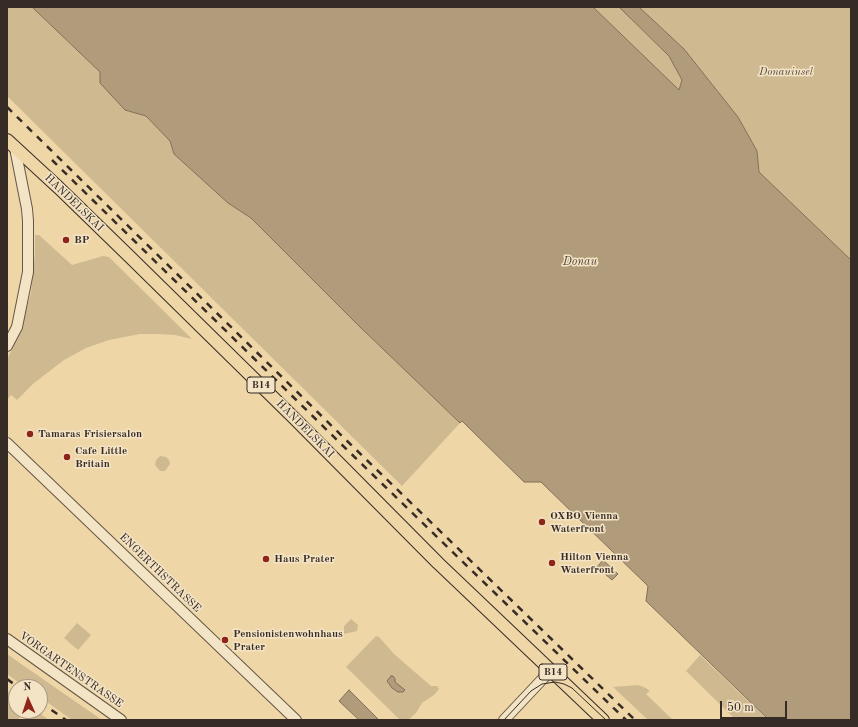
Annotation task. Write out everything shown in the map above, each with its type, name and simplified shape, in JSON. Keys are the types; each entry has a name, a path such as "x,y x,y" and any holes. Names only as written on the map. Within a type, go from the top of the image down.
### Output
{"main road":[{"name":"HANDELSKAI","path":"11,144 64,193 289,412 438,563 603,720"}],"street":[{"path":"7,346 17,327 28,272 27,209 11,144"},
{"name":"ENGERTHSTRASSE","path":"7,443 296,720"},
{"name":"VORGARTENSTRASSE","path":"7,639 121,720"},
{"path":"504,720 551,670"}],"green space":[{"path":"7,7 32,7 100,72 125,110 146,116 170,141 174,154 228,203 251,218 359,326 460,423 402,486 7,96"},
{"path":"593,7 619,7 669,56 682,80 679,91"},
{"name":"Donauinsel","path":"639,7 851,7 851,260 759,172 757,151 738,117 684,49"},
{"path":"35,235 39,235 72,265 103,256 109,257 192,339 175,335 140,334 109,340 86,348 64,360 34,383 17,400 11,395 7,400 7,360 21,328 31,293 35,253"},
{"path":"160,456 166,457 169,460 170,464 165,471 160,471 155,465 156,460"},
{"path":"351,619 358,625 357,631 344,634 344,626"},
{"path":"77,623 91,635 78,650 64,638"},
{"path":"376,636 379,637 394,654 431,686 437,686 439,689 434,695 422,703 416,713 408,720 400,720 346,667"},
{"path":"7,654 43,679 14,679 7,674"},
{"path":"700,655 768,720 736,720 686,671"},
{"path":"48,682 102,720 72,720 48,703"},
{"path":"638,685 650,691 646,694 673,720 648,720 613,687"},
{"path":"7,691 8,719 18,719 7,720"},
{"path":"48,719 49,720 23,720"}],"water":[{"name":"Donau","path":"32,7 593,7 679,90 682,80 669,56 619,7 639,7 684,49 738,117 757,151 759,172 851,260 851,720 769,720 646,601 648,586 541,482 524,482 462,421 460,423 359,326 251,218 228,203 174,154 170,141 146,116 125,110 100,83 100,72"},
{"path":"603,560 618,574 612,580 597,567"},
{"path":"391,676 395,679 395,682 405,690 403,692 398,692 392,688 387,681"},
{"path":"349,690 379,720 359,720 339,701"}],"tram line":[{"path":"504,720 531,691 542,684 555,682 572,688 606,720"}],"railway":[{"path":"7,107 342,436 635,720"},
{"path":"52,160 338,441 626,720"},
{"path":"48,708 66,720"}],"place":[{"name":"BP","path":"66,240"},
{"name":"Tamaras Frisiersalon","path":"30,434"},
{"name":"Cafe Little Britain","path":"67,457"},
{"name":"OXBO Vienna Waterfront","path":"542,522"},
{"name":"Haus Prater","path":"266,559"},
{"name":"Hilton Vienna Waterfront","path":"552,563"},
{"name":"Pensionistenwohnhaus Prater","path":"225,640"}]}
